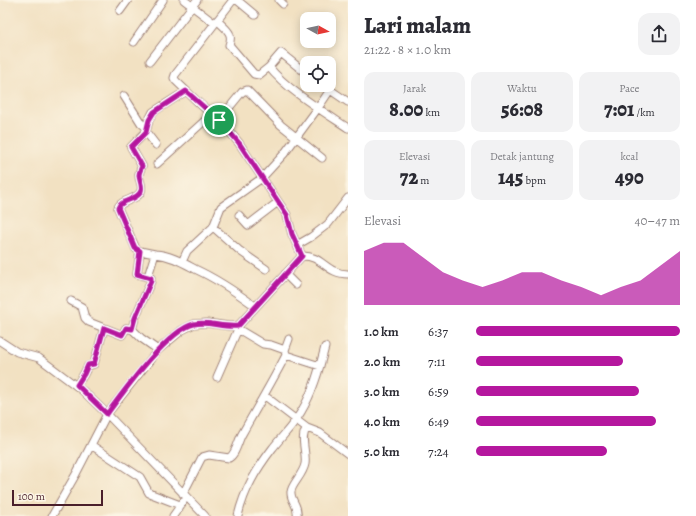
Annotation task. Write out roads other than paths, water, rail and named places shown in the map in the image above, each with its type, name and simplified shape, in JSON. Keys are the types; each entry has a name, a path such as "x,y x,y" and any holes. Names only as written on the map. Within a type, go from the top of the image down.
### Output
{"street":[{"path":"120,11 128,0"},
{"path":"134,42 163,0"},
{"path":"184,0 231,34 229,45 254,74 260,74 269,67 281,53 300,68"},
{"path":"150,61 197,0"},
{"path":"233,0 174,76 176,81 219,120 235,137 287,215 302,256"},
{"path":"237,0 255,15"},
{"path":"269,67 276,76 318,108 348,128"},
{"path":"219,120 242,92 247,90 281,126 322,158"},
{"path":"186,91 154,112 147,130 131,147 142,166 139,174 141,191 136,197 118,207 135,248 140,251 165,255 182,262 233,290 255,306"},
{"path":"182,262 187,251 213,227 220,207 262,178 284,154 329,92"},
{"path":"333,92 348,102"},
{"path":"124,96 156,145"},
{"path":"157,164 212,114"},
{"path":"297,245 311,237 328,224 347,201"},
{"path":"239,215 248,225 278,202"},
{"path":"213,227 240,250 266,269"},
{"path":"140,251 137,274 151,278"},
{"path":"132,329 135,318 151,282 149,273 155,254"},
{"path":"302,256 319,260 335,272 348,273"},
{"path":"217,377 238,328 255,306 302,256"},
{"path":"285,274 296,285"},
{"path":"71,301 82,307 86,320 122,335 126,328 132,329 141,338 158,350"},
{"path":"52,516 107,414 158,350 182,330 194,324 207,323 238,328 263,344 271,345 286,353 320,366"},
{"path":"77,385 88,365 94,364 104,328"},
{"path":"173,516 185,496 204,456 209,455 229,458 233,455 242,434 265,396 286,353 289,339"},
{"path":"0,341 17,352 39,358 77,385 205,516"},
{"path":"238,516 252,477 297,418 310,394 325,347"},
{"path":"265,396 297,418 307,428 320,433 348,454"},
{"path":"298,516 297,507 291,492 304,468 305,457 303,436 307,428"},
{"path":"91,445 140,476 149,493 180,504"}]}
